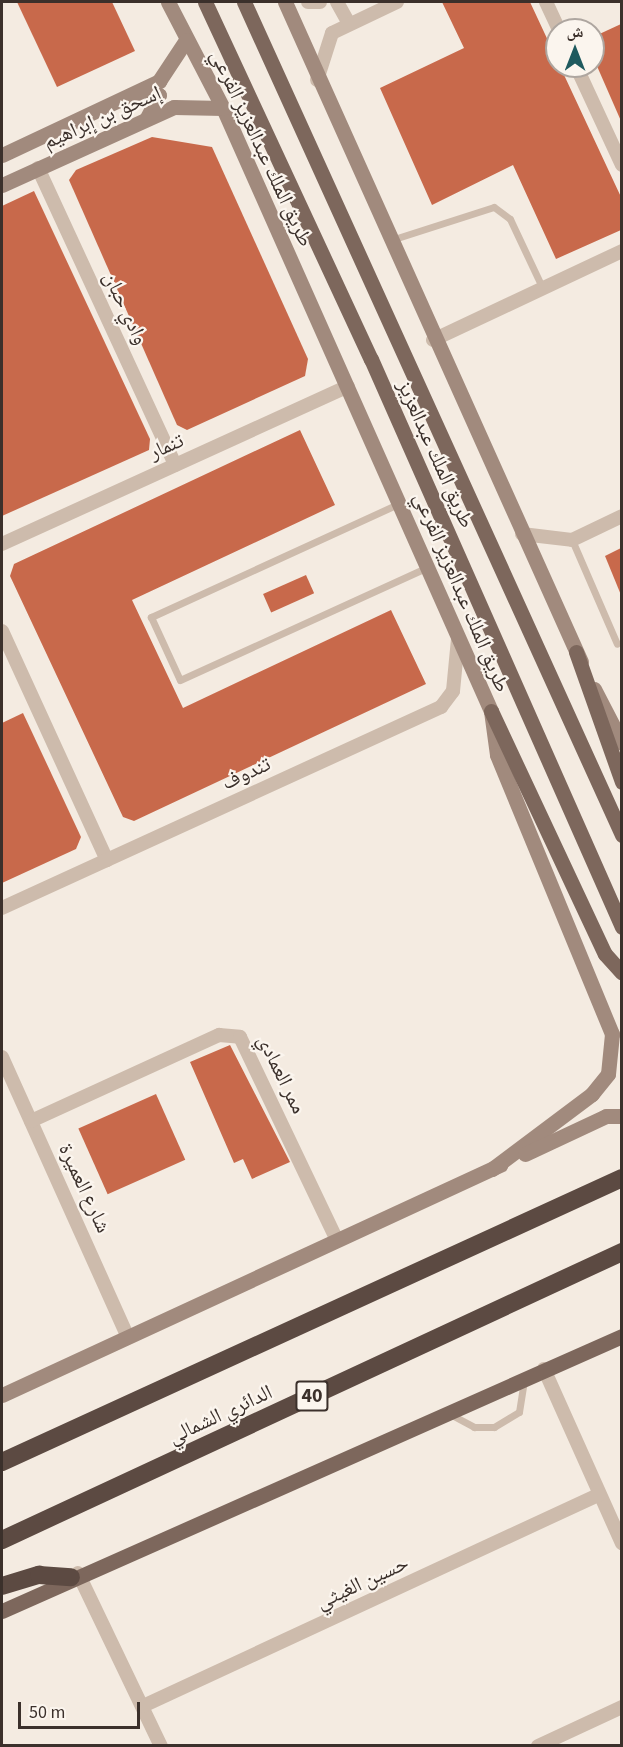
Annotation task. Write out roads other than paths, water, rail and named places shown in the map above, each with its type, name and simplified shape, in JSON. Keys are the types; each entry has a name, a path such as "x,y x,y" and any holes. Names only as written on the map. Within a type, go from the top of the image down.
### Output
{"highway":[{"path":"2,1462 621,1178"},
{"name":"الدائري الشمالي","path":"2,1540 621,1252"},
{"path":"2,1586 39,1575 74,1575"}],"main road":[{"name":"طريق الملك عبدالعزيز","path":"204,2 543,744 621,927"},
{"name":"طريق الملك عبدالعزيز","path":"244,2 621,835"},
{"path":"576,652 621,782"},
{"path":"491,711 605,954 621,973"},
{"path":"2,1611 74,1575 621,1336"}],"street":[{"name":"طريق الملك عبدالعزيز الفرعي","path":"168,2 223,108 401,502 491,711 497,755 612,1034 608,1074 592,1094 492,1169"},
{"path":"285,2 317,80 391,240 433,340 576,652 621,743"},
{"path":"308,2 320,2"},
{"path":"337,2 349,24"},
{"path":"317,80 332,33 397,2"},
{"path":"546,2 553,18"},
{"name":"إسحق بن إبراهيم","path":"3,150 159,81 186,39"},
{"path":"581,78 621,165"},
{"path":"134,94 159,95 147,118"},
{"name":"إسحق بن إبراهيم","path":"2,185 174,106 223,108"},
{"name":"وادي حبان","path":"38,168 175,465"},
{"path":"433,340 621,251"},
{"name":"تنمار","path":"2,544 348,386"},
{"path":"522,534 572,540 621,516"},
{"path":"2,631 107,860"},
{"name":"تندوف","path":"2,908 441,707 453,691 458,637"},
{"name":"ممر العمادي","path":"31,1121 219,1035 240,1036 337,1240"},
{"name":"شارع العميرة","path":"2,1057 128,1337"},
{"path":"2,1395 492,1169 614,1116"},
{"path":"544,1369 598,1496 621,1543"},
{"name":"حسين الغيثي","path":"143,1706 598,1496"},
{"path":"74,1575 143,1706 161,1746"},
{"path":"538,1746 621,1707"}],"lane":[{"path":"391,240 494,207 510,219 542,288"},
{"path":"401,502 151,617 180,680 428,567"},
{"path":"572,540 617,644"},
{"path":"446,1412 474,1427 494,1427 519,1412 524,1378"}]}
